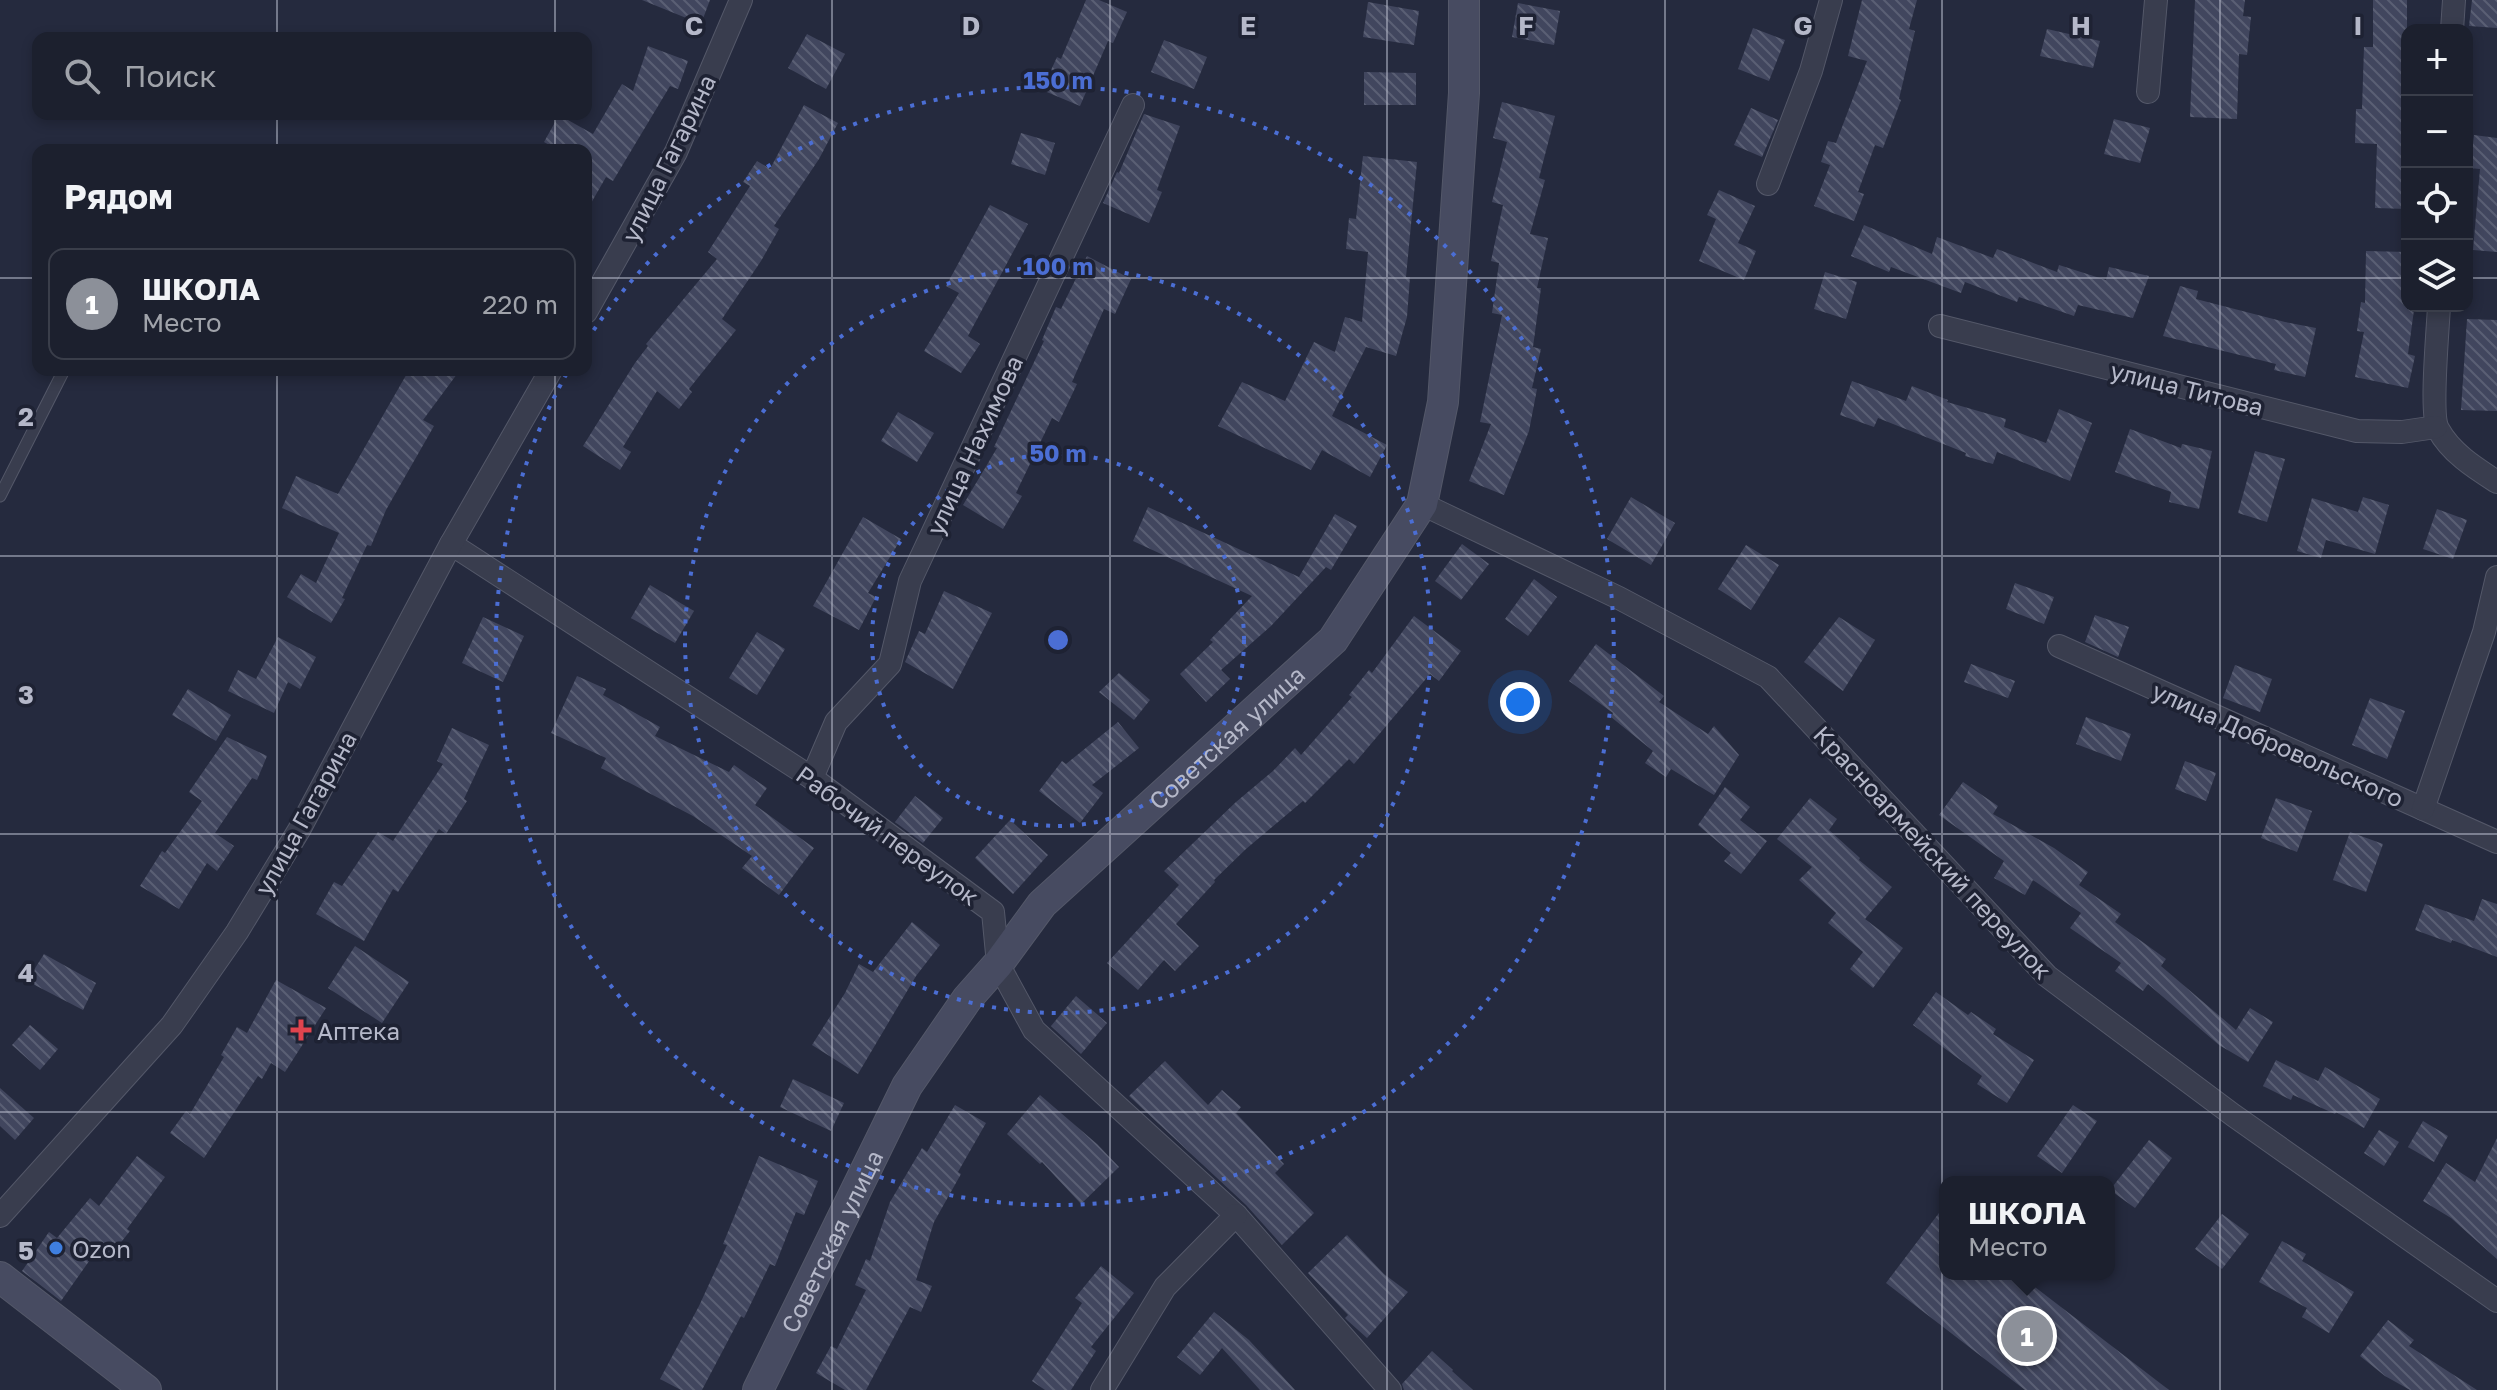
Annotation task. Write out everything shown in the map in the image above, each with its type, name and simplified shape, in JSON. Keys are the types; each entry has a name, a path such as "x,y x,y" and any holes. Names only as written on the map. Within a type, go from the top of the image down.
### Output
{"street":[{"name":"улица Гагарина","path":"592,301 676,152 741,0"},
{"name":"Советская улица","path":"758,1390 907,1086 967,999 998,964 1042,904 1333,640 1422,504 1443,402 1464,93 1464,0"},
{"path":"1768,184 1811,71 1831,0"},
{"path":"2148,92 2156,0"},
{"path":"2452,24 2454,0"},
{"name":"улица Нахимова","path":"812,778 836,722 890,664 910,581 1133,105"},
{"path":"2439,312 2436,427 2463,460 2497,482"},
{"name":"улица Титова","path":"1940,326 2357,431 2402,432 2436,427"},
{"name":"улица Гагарина","path":"0,1216 172,1025 237,932 299,830 451,544 548,376"},
{"name":"Красноармейский переулок","path":"1422,504 1619,598 1768,677 2047,976 2246,1124 2497,1301"},
{"name":"Рабочий переулок","path":"451,544 812,778 993,912 998,964 1034,1030 1236,1215 1390,1390"},
{"path":"2423,809 2491,634 2497,577"},
{"name":"улица Добровольского","path":"2059,646 2497,842"},
{"path":"1102,1390 1165,1287 1236,1215"},
{"path":"0,1277 146,1390"}],"lane":[{"path":"0,496 61,376"}],"building":[{"path":"642,0 710,0 701,24"},
{"path":"1086,0 1099,0 1127,12 1113,43 1108,41 1080,106 1042,90 1057,57 1061,59"},
{"path":"1862,0 1917,0 1909,29 1915,31 1901,100 1883,148 1875,145 1858,192 1864,194 1854,221 1814,206 1830,165 1821,162 1828,141 1836,143 1867,61 1848,56"},
{"path":"2195,0 2245,0 2243,16 2251,17 2247,55 2239,54 2237,119 2190,117"},
{"path":"2373,0 2407,0 2407,24 2401,24 2401,209 2375,208 2377,144 2355,143 2356,109 2362,109 2364,47 2373,47"},
{"path":"2472,0 2497,0 2497,28 2469,24"},
{"path":"1368,2 1419,11 1414,45 1363,37"},
{"path":"1518,3 1560,11 1554,45 1512,37"},
{"path":"1753,28 1785,40 1769,81 1738,69"},
{"path":"2047,29 2100,41 2093,68 2040,56"},
{"path":"807,34 845,54 826,89 788,68"},
{"path":"1164,40 1207,57 1194,89 1151,72"},
{"path":"648,46 688,61 678,89 670,86 613,181 606,177 592,202 592,144 544,142 556,120 568,120 593,134 622,84 633,91"},
{"path":"1364,72 1416,73 1416,105 1364,105"},
{"path":"1502,102 1555,116 1539,178 1545,180 1530,234 1548,238 1537,288 1541,288 1533,347 1541,349 1532,388 1537,389 1529,431 1504,495 1469,481 1491,424 1480,422 1502,315 1492,313 1499,263 1491,261 1503,205 1492,202 1507,142 1493,138"},
{"path":"804,105 838,123 819,159 774,226 779,229 761,261 722,319 736,330 689,389 692,392 679,409 657,391 623,447 631,452 620,470 583,446 648,346 646,344 717,259 708,252 750,186 743,182 757,161 770,169"},
{"path":"1751,108 1778,120 1762,157 1734,145"},
{"path":"1144,114 1180,126 1157,190 1162,192 1149,223 1103,203"},
{"path":"2114,119 2150,128 2140,163 2104,154"},
{"path":"1021,133 1055,143 1045,175 1011,164"},
{"path":"2474,135 2497,138 2497,252 2473,250 2480,169 2473,168"},
{"path":"1363,156 1417,162 1406,277 1410,277 1407,317 1396,356 1366,347 1332,416 1387,445 1370,477 1322,450 1311,470 1218,426 1242,382 1285,401 1314,342 1335,352 1345,317 1362,322 1368,252 1346,249 1349,218 1356,219"},
{"path":"1719,190 1755,206 1738,243 1756,251 1744,280 1699,261 1716,219 1707,215"},
{"path":"990,205 1028,224 968,336 980,344 961,373 924,351 959,293 946,286"},
{"path":"1864,225 1932,254 1937,237 1993,258 1997,249 2057,272 2059,265 2106,280 2109,267 2149,276 2133,318 2078,305 2074,316 2019,297 2017,302 1965,282 1961,293 1891,267 1889,272 1851,256"},
{"path":"2366,251 2401,252 2401,312 2414,312 2408,354 2415,356 2408,388 2355,377 2364,332 2357,331 2361,302 2365,303"},
{"path":"1087,256 1131,279 1115,314 1104,309 1072,382 1077,384 1059,422 1052,418 1016,493 1022,496 1003,529 963,505 997,448 994,447 1044,341 1056,307 1061,309"},
{"path":"1825,272 1857,282 1846,319 1814,309"},
{"path":"2180,286 2198,291 2196,299 2316,328 2305,377 2274,370 2276,364 2163,336"},
{"path":"2467,319 2497,320 2497,411 2461,410"},
{"path":"406,376 456,376 423,420 434,426 386,510 371,546 367,545 342,598 345,599 331,623 287,597 301,574 316,583 339,533 282,508 296,476 338,494"},
{"path":"1852,381 1906,401 1912,386 1947,402 2006,419 2004,427 2046,443 2059,409 2092,423 2070,481 1997,452 1993,464 1965,456 1966,453 1878,418 1874,427 1840,415"},
{"path":"898,412 934,433 917,462 881,441"},
{"path":"2130,429 2181,448 2182,444 2212,451 2199,509 2169,502 2171,492 2115,472"},
{"path":"2255,451 2285,459 2267,522 2238,513"},
{"path":"1631,497 1675,523 1651,565 1607,539"},
{"path":"2363,497 2389,505 2375,554 2326,540 2321,558 2297,551 2312,498 2358,512"},
{"path":"1148,507 1299,577 1335,514 1357,526 1331,570 1326,567 1271,626 1221,670 1230,679 1206,702 1180,674 1213,642 1210,640 1252,596 1133,541"},
{"path":"2437,509 2467,520 2453,559 2423,549"},
{"path":"863,517 901,539 868,593 876,597 859,630 813,606"},
{"path":"1462,544 1489,564 1461,600 1435,581"},
{"path":"1746,545 1779,565 1751,610 1718,589"},
{"path":"1534,579 1557,597 1528,636 1505,619"},
{"path":"2015,583 2054,597 2044,624 2006,609"},
{"path":"650,585 694,611 675,643 631,618"},
{"path":"944,591 992,613 953,689 905,662 919,631 925,634"},
{"path":"2095,615 2129,627 2118,657 2085,642"},
{"path":"1414,616 1461,651 1439,681 1430,674 1354,764 1349,759 1305,803 1303,801 1246,849 1214,880 1176,924 1199,946 1175,971 1164,960 1138,990 1107,963 1179,885 1164,871 1295,748 1301,755 1352,697 1349,695 1369,670 1372,673"},
{"path":"483,617 524,636 503,682 462,663"},
{"path":"1839,617 1875,640 1843,691 1804,662"},
{"path":"757,632 785,649 757,695 729,678"},
{"path":"278,637 316,657 300,689 288,682 274,713 228,691 238,670 256,679"},
{"path":"1596,644 1664,696 1659,702 1708,734 1714,726 1739,755 1714,795 1671,769 1666,777 1645,763 1653,751 1611,717 1613,713 1569,681"},
{"path":"1971,664 2015,681 2008,698 1964,682"},
{"path":"2235,665 2272,679 2260,712 2223,698"},
{"path":"1119,673 1150,700 1134,720 1099,692"},
{"path":"577,676 606,689 603,695 660,727 655,736 729,772 734,765 767,788 755,805 814,848 779,895 742,868 752,856 693,816 601,768 606,758 551,733"},
{"path":"188,689 231,715 216,741 172,715"},
{"path":"2370,698 2405,711 2387,759 2352,745"},
{"path":"2086,717 2131,734 2121,761 2076,744"},
{"path":"1118,722 1139,748 1092,785 1103,793 1080,823 1039,791 1062,761 1066,764"},
{"path":"452,728 489,745 464,799 467,801 446,834 439,829 398,892 393,889 364,941 316,914 334,882 342,886 378,832 393,841 443,764 437,761"},
{"path":"227,737 267,756 257,780 252,778 215,833 234,846 217,871 207,863 179,909 140,886 162,851 165,853 202,801 189,792"},
{"path":"2185,761 2216,773 2206,801 2175,789"},
{"path":"1963,782 1998,806 1993,814 2054,848 2088,872 2079,885 2121,914 2115,922 2166,959 2161,966 2236,1030 2250,1008 2273,1022 2248,1062 2219,1045 2148,984 2143,991 2115,971 2121,963 2070,928 2081,913 2033,880 2025,895 1994,878 2004,861 1939,815"},
{"path":"1725,787 1750,807 1740,820 1767,841 1741,874 1724,861 1731,853 1698,825"},
{"path":"915,796 943,818 923,843 895,822"},
{"path":"1810,798 1837,819 1829,830 1892,887 1865,919 1903,948 1873,988 1850,969 1863,952 1828,923 1836,913 1799,880 1812,867 1777,839"},
{"path":"2276,798 2312,811 2297,852 2261,838"},
{"path":"1010,820 1048,855 1013,894 975,858"},
{"path":"2350,832 2383,844 2366,892 2333,880"},
{"path":"2482,899 2497,904 2497,957 2415,930 2425,904 2474,921"},
{"path":"912,922 940,945 916,976 858,1074 812,1045 845,993 859,964 873,972"},
{"path":"355,946 409,982 382,1023 328,988"},
{"path":"44,954 96,983 83,1010 27,981"},
{"path":"276,980 326,1008 285,1072 271,1063 262,1079 258,1076 204,1158 170,1133 186,1111 190,1114 224,1057 221,1055 237,1027 247,1033"},
{"path":"1936,992 1968,1015 1971,1012 1996,1029 1993,1034 2034,1060 2007,1103 1977,1084 1982,1076 1913,1025"},
{"path":"1076,996 1107,1023 1081,1054 1051,1026"},
{"path":"30,1025 58,1049 40,1070 12,1045"},
{"path":"2276,1060 2318,1081 2325,1067 2380,1099 2364,1128 2336,1112 2293,1095 2291,1100 2263,1086"},
{"path":"1165,1061 1208,1105 1222,1090 1241,1107 1236,1113 1284,1164 1275,1173 1314,1213 1282,1245 1246,1205 1129,1096"},
{"path":"793,1079 844,1103 831,1131 780,1107"},
{"path":"0,1088 34,1118 15,1140 0,1126"},
{"path":"1040,1095 1119,1167 1081,1204 1042,1162 1040,1164 1007,1134"},
{"path":"955,1105 986,1123 934,1222 916,1280 932,1286 921,1312 910,1307 866,1390 845,1390 816,1373 831,1346 837,1349 866,1290 855,1285 866,1259 870,1261 890,1202 922,1148 927,1152"},
{"path":"2073,1105 2097,1121 2062,1173 2037,1156"},
{"path":"2423,1121 2448,1136 2434,1162 2408,1147"},
{"path":"2379,1130 2399,1142 2384,1166 2364,1153"},
{"path":"2497,1138 2497,1259 2451,1218 2423,1201 2446,1163 2475,1182"},
{"path":"2149,1140 2172,1158 2135,1208 2115,1194 2115,1184"},
{"path":"137,1156 165,1177 110,1256 99,1247 61,1301 22,1271 49,1232 57,1238 90,1198 99,1206"},
{"path":"759,1156 818,1181 804,1215 796,1212 775,1266 770,1264 744,1318 741,1316 702,1390 681,1390 660,1379 727,1245 723,1244"},
{"path":"1939,1213 1939,1280 2026,1280 2169,1390 2025,1390 1886,1283"},
{"path":"2222,1214 2249,1234 2222,1269 2195,1249"},
{"path":"1347,1235 1384,1274 1408,1292 1367,1338 1345,1318 1348,1315 1308,1273"},
{"path":"2282,1241 2306,1254 2302,1261 2354,1292 2329,1333 2302,1317 2307,1308 2259,1282"},
{"path":"1101,1266 1134,1293 1091,1347 1096,1351 1071,1390 1045,1390 1032,1381 1082,1303 1075,1298"},
{"path":"1214,1312 1249,1340 1295,1390 1260,1390 1222,1348 1200,1375 1177,1357"},
{"path":"2388,1320 2414,1340 2409,1346 2477,1390 2410,1390 2385,1376 2360,1356"},
{"path":"1432,1351 1473,1390 1404,1390 1402,1384"}],"place":[{"name":"Аптека","path":"301,1030"},
{"name":"Ozon","path":"56,1248"},
{"name":"ШКОЛА","path":"2027,1336"}]}
